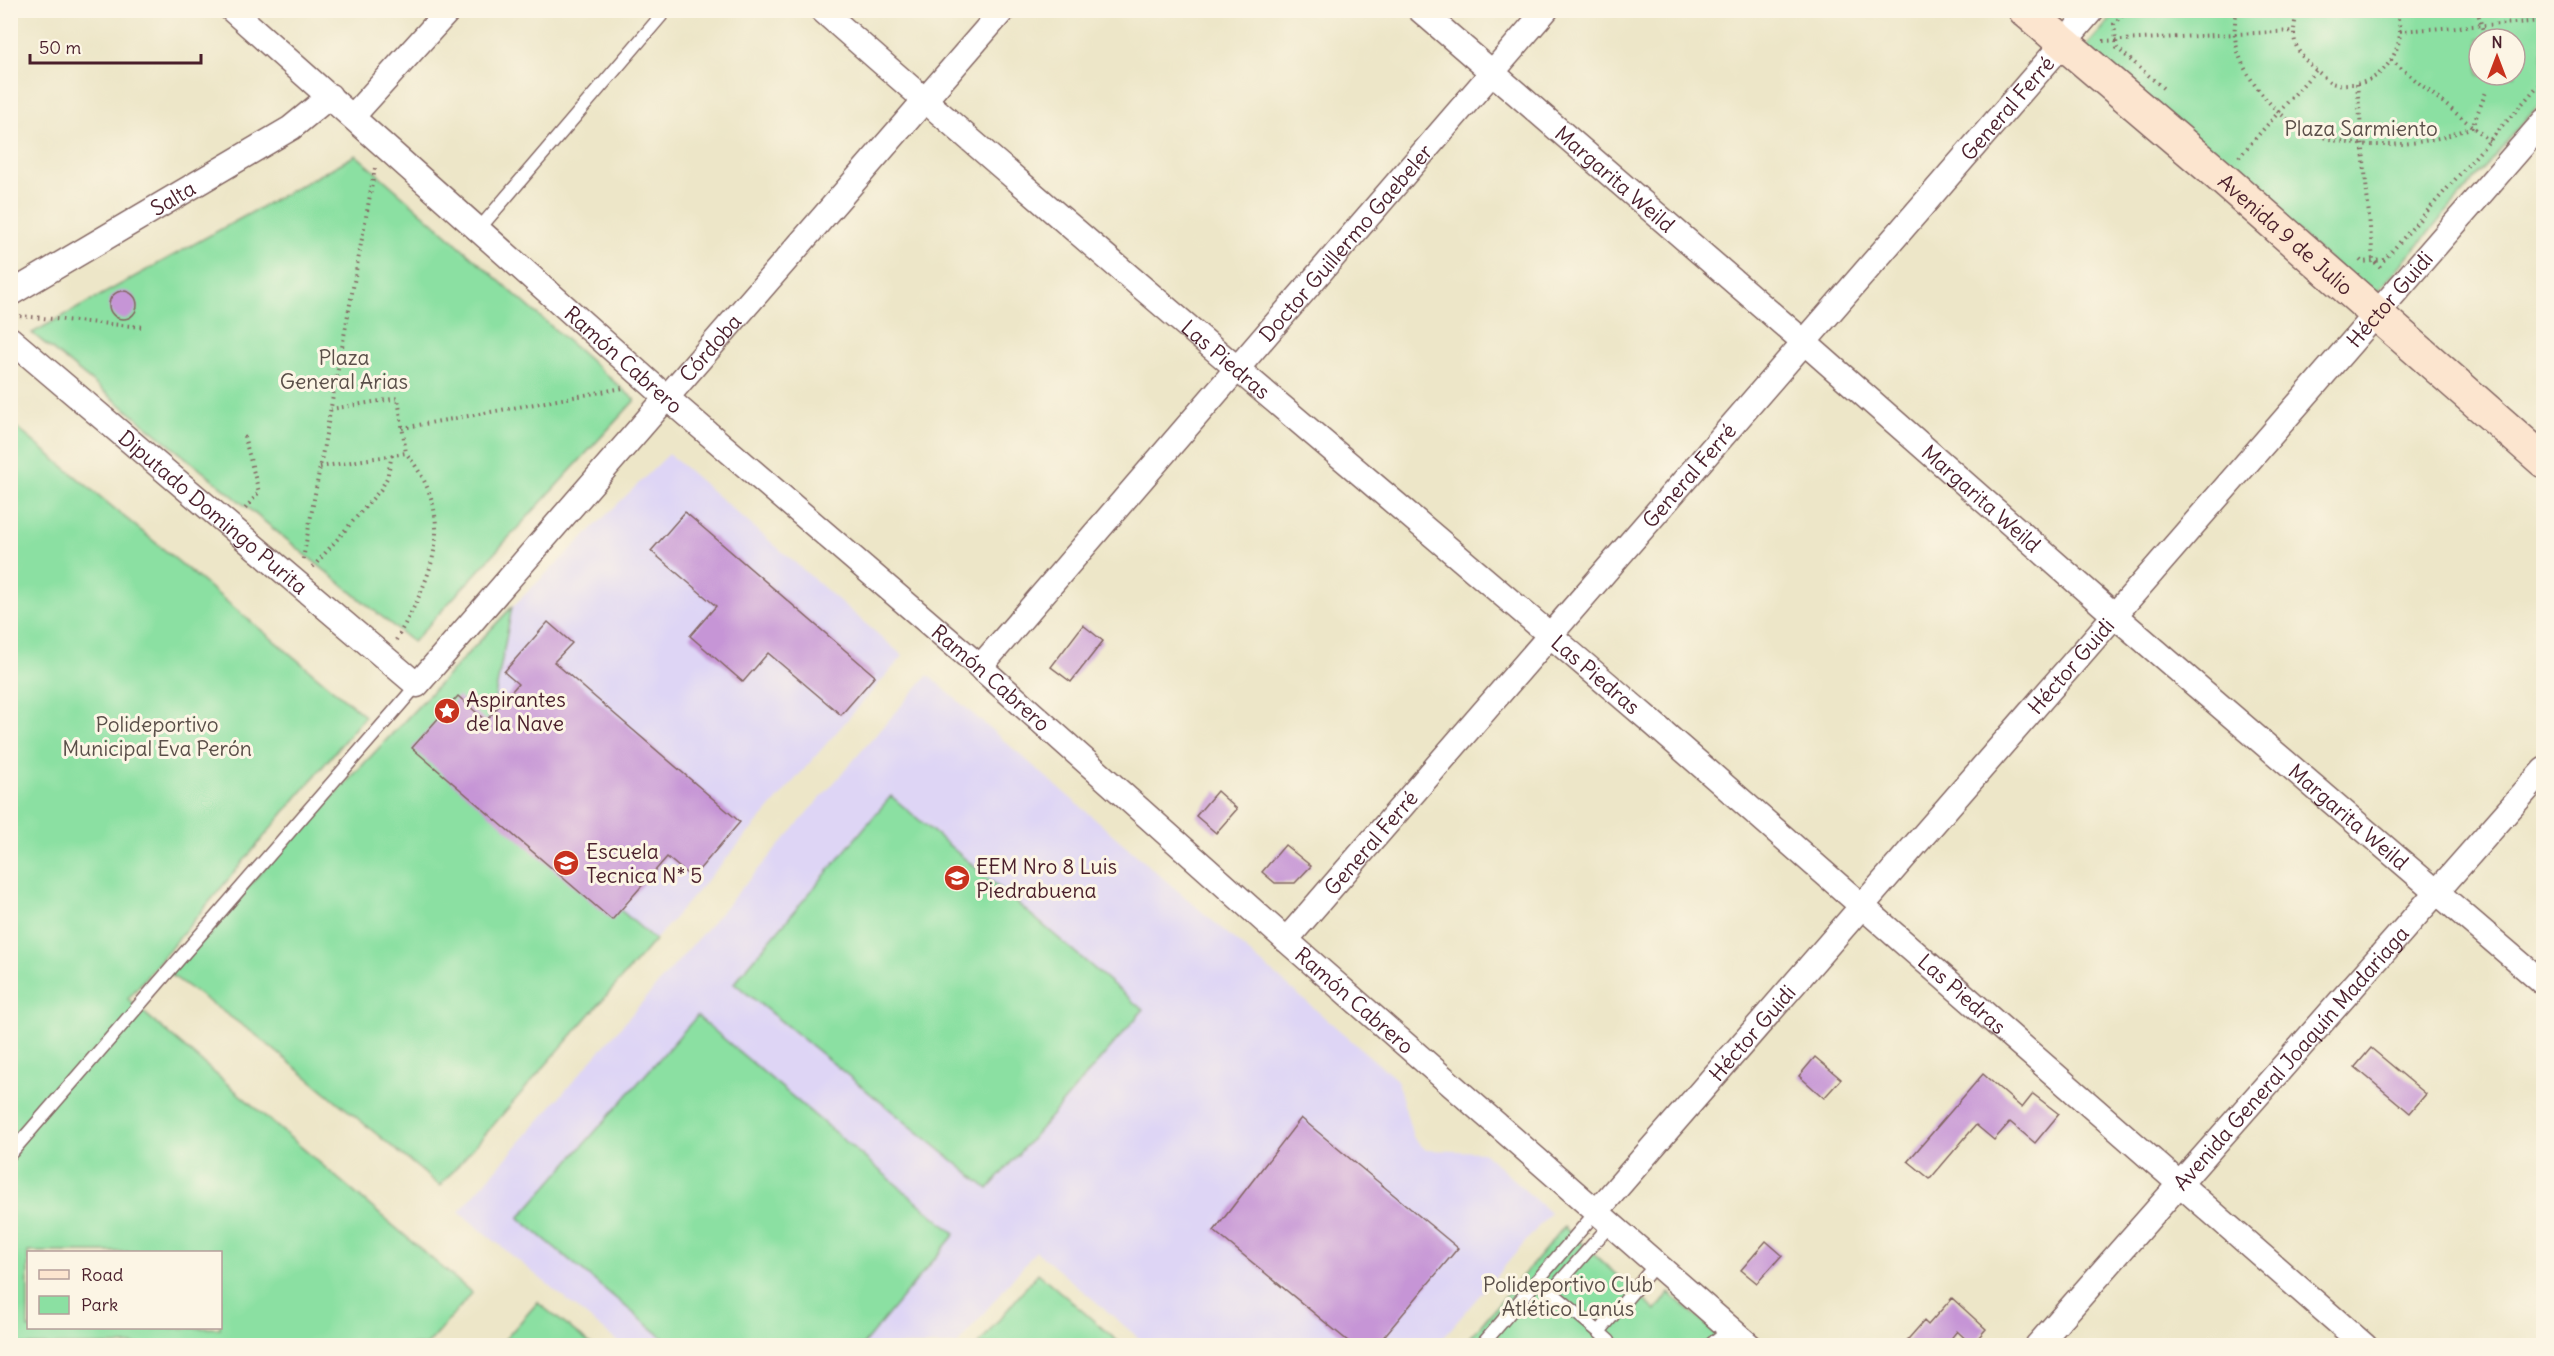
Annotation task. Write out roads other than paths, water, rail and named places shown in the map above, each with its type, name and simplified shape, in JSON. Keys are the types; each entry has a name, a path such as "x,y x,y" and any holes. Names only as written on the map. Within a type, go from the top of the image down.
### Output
{"street":[{"name":"Ramón Cabrero","path":"232,10 659,390 980,667 1286,940 1750,1346"},
{"path":"353,116 449,10"},
{"name":"Las Piedras","path":"822,10 1235,369 1864,905 2179,1185 2365,1346"},
{"name":"Córdoba","path":"417,685 659,390 925,101 1003,10"},
{"name":"Margarita Weild","path":"1419,10 1804,342 2113,614 2544,984"},
{"name":"Doctor Guillermo Gaebeler","path":"980,667 1546,10"},
{"name":"Avenida 9 de Julio","path":"2025,10 2063,43 2235,161 2377,314 2544,461"},
{"name":"General Ferré","path":"1286,940 2092,10"},
{"name":"Salta","path":"10,294 291,128 330,96"},
{"name":"Héctor Guidi","path":"1604,1217 1864,905 2113,614 2544,121"},
{"name":"Diputado Domingo Purita","path":"10,339 417,685"},
{"name":"Avenida General Joaquín Madariaga","path":"2037,1346 2544,770"}],"lane":[{"path":"479,229 661,16"},
{"path":"10,1154 417,685"},
{"path":"1481,1346 1537,1280 1604,1217"},
{"path":"1551,1292 1604,1217"},
{"path":"1599,1332 1656,1264"},
{"path":"1537,1280 1609,1341 1605,1346"},
{"path":"1709,1346 1730,1328"}],"place":[{"name":"Aspirantes de la Nave","path":"447,711"},
{"name":"Escuela Tecnica N* 5","path":"566,863"},
{"name":"EEM Nro 8 Luis Piedrabuena","path":"957,878"}],"park label":[{"name":"Plaza Sarmiento","path":"2361,128"},
{"name":"Plaza General Arias","path":"344,369"},
{"name":"Polideportivo Municipal Eva Perón","path":"157,736"},
{"name":"Polideportivo Club Atlético Lanús","path":"1568,1296"}]}
